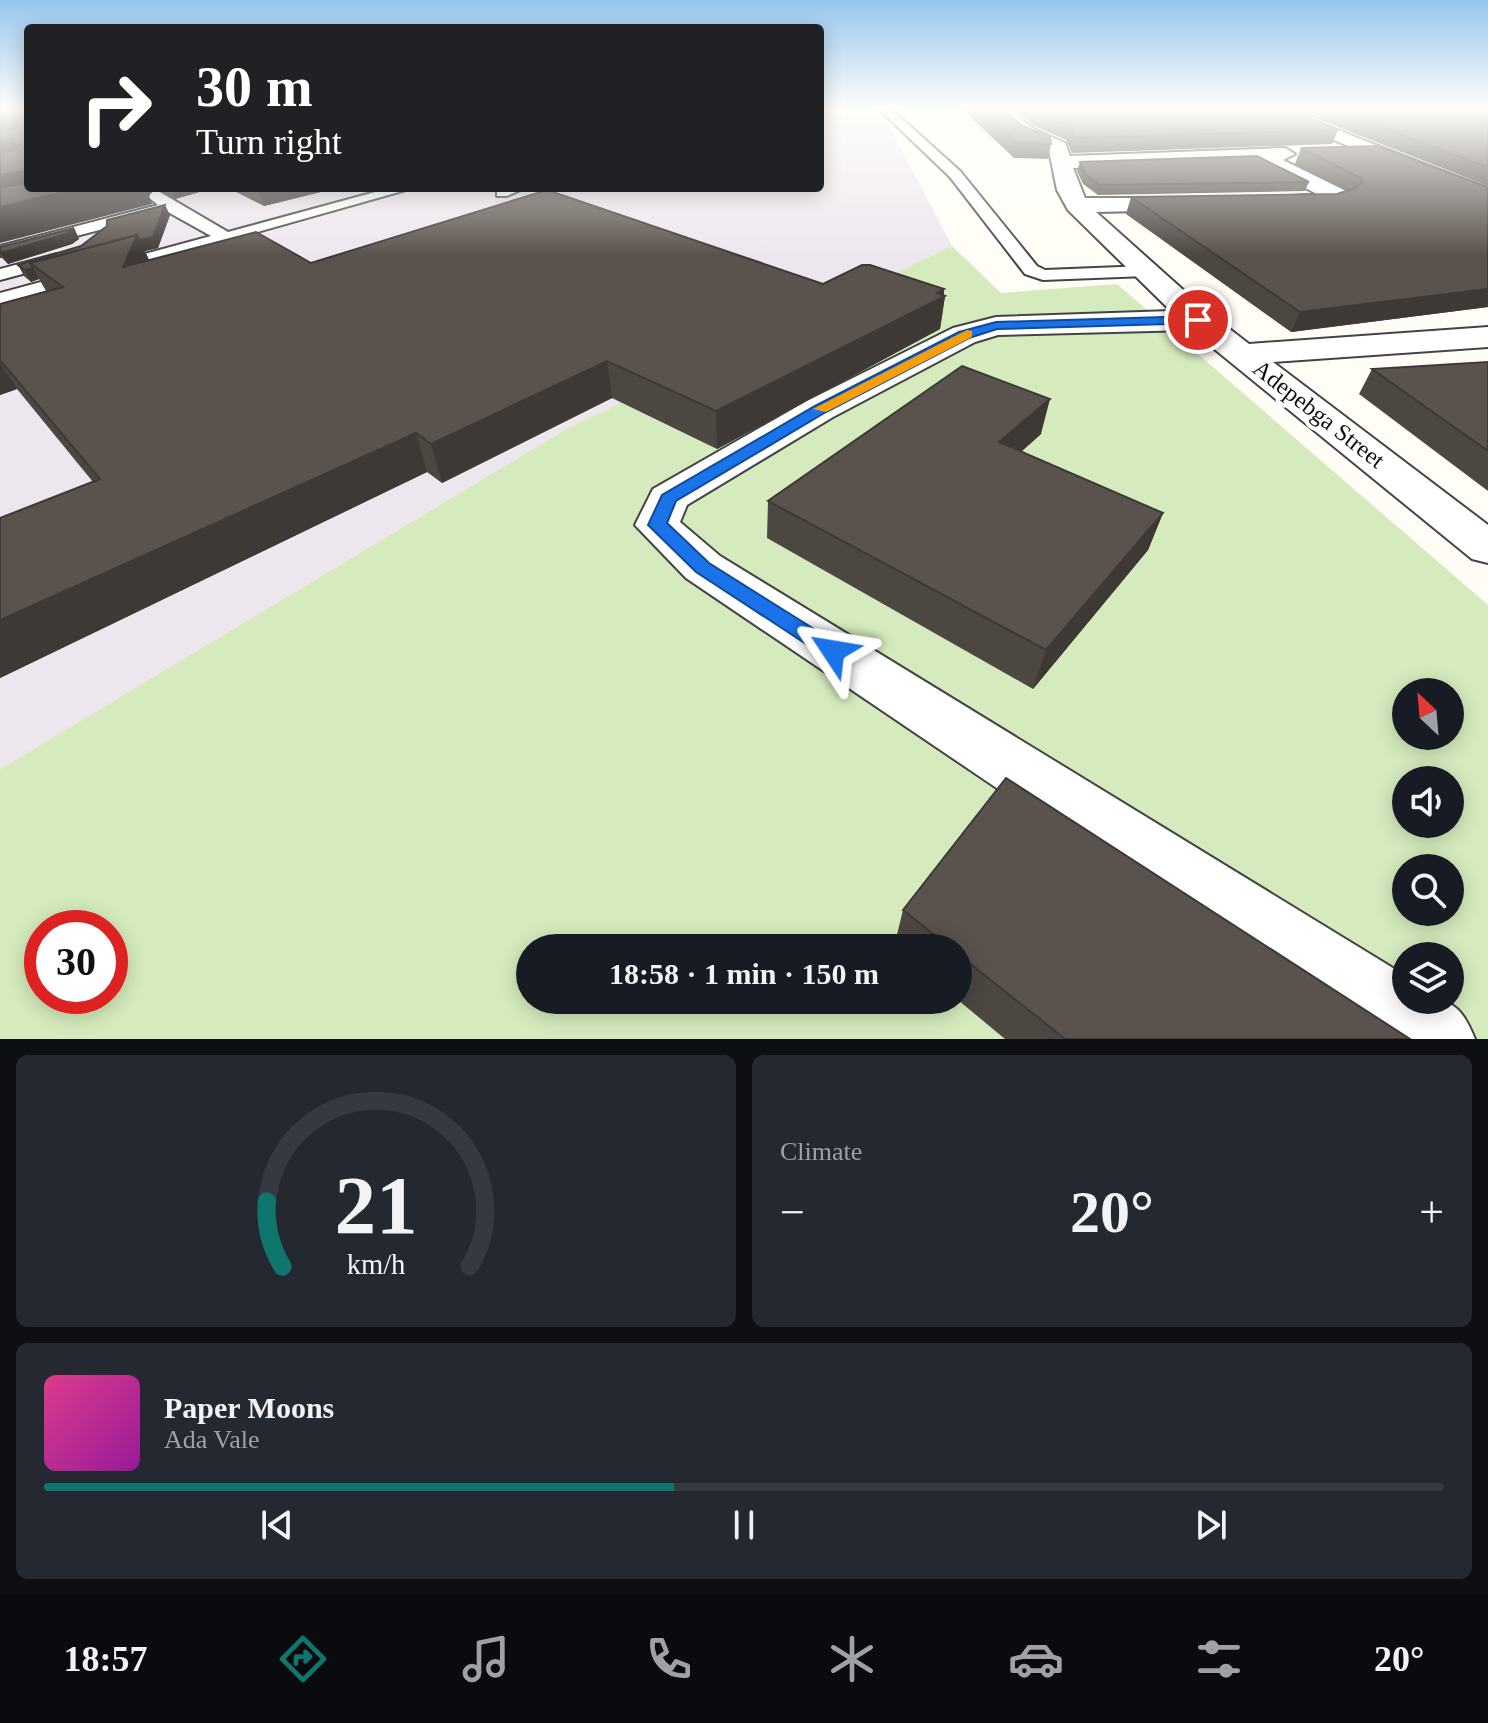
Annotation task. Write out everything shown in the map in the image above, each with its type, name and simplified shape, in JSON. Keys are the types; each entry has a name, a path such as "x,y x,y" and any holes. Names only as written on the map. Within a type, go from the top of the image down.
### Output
{"street":[{"path":"1061,157 1063,162 1187,157"},
{"path":"1261,157 1340,197 1330,201 1266,202"},
{"path":"1385,157 1488,197"},
{"name":"Adepebga Street","path":"1063,162 1076,205 1198,320 1488,548"},
{"path":"1449,182 1488,177"},
{"path":"1076,205 1219,203"},
{"path":"1198,320 996,326 964,335 820,409 668,498 657,525 703,567 1436,1039"},
{"path":"1243,354 1488,337"}],"lane":[{"path":"937,157 955,174 1036,273 1146,271"},
{"path":"149,192 225,237"},
{"path":"0,299 95,266 225,237 391,192"},
{"path":"0,251 170,207"},
{"path":"0,275 79,251 92,243 110,224"}],"shaded area":[{"path":"0,157 17,157 24,177 24,192 824,192 824,157 905,157 952,246 568,428 0,769"}],"green space":[{"path":"952,246 1001,293 1117,284 1488,605 1488,1039 0,1039 0,769 568,428"}],"building":[{"path":"0,157 24,157 24,171 0,175"},
{"path":"1260,157 1309,182 1100,185 1085,174 1080,162"},
{"path":"1320,157 1409,157 1488,187 1488,289 1300,312 1131,197 1337,194 1356,188 1362,182 1361,178"},
{"path":"1462,157 1488,157 1488,167"},
{"path":"24,183 24,192 63,192 0,207 0,188"},
{"path":"541,192 553,192 823,284 862,265 870,265 944,289 937,293 945,296 716,411 607,361 431,444 416,433 0,620 0,518 100,479 0,360 0,304 63,287 30,263 137,235 123,267 256,232 311,263"},
{"path":"165,205 153,237 140,240 137,235 30,263 33,268 25,270 18,265 81,246 107,226 107,220"},
{"path":"74,228 66,234 0,251 0,247"},
{"path":"1488,362 1488,451 1372,369"},
{"path":"962,366 1050,399 999,442 1163,513 1046,650 768,501"},
{"path":"1006,778 1410,1039 1065,1039 972,965 972,934 933,934 903,910"}],"slow traffic":[{"path":"821,409 967,334"}],"route":[{"path":"833,651 703,567 657,525 668,498 820,409 964,335 996,326 1198,320"}]}
